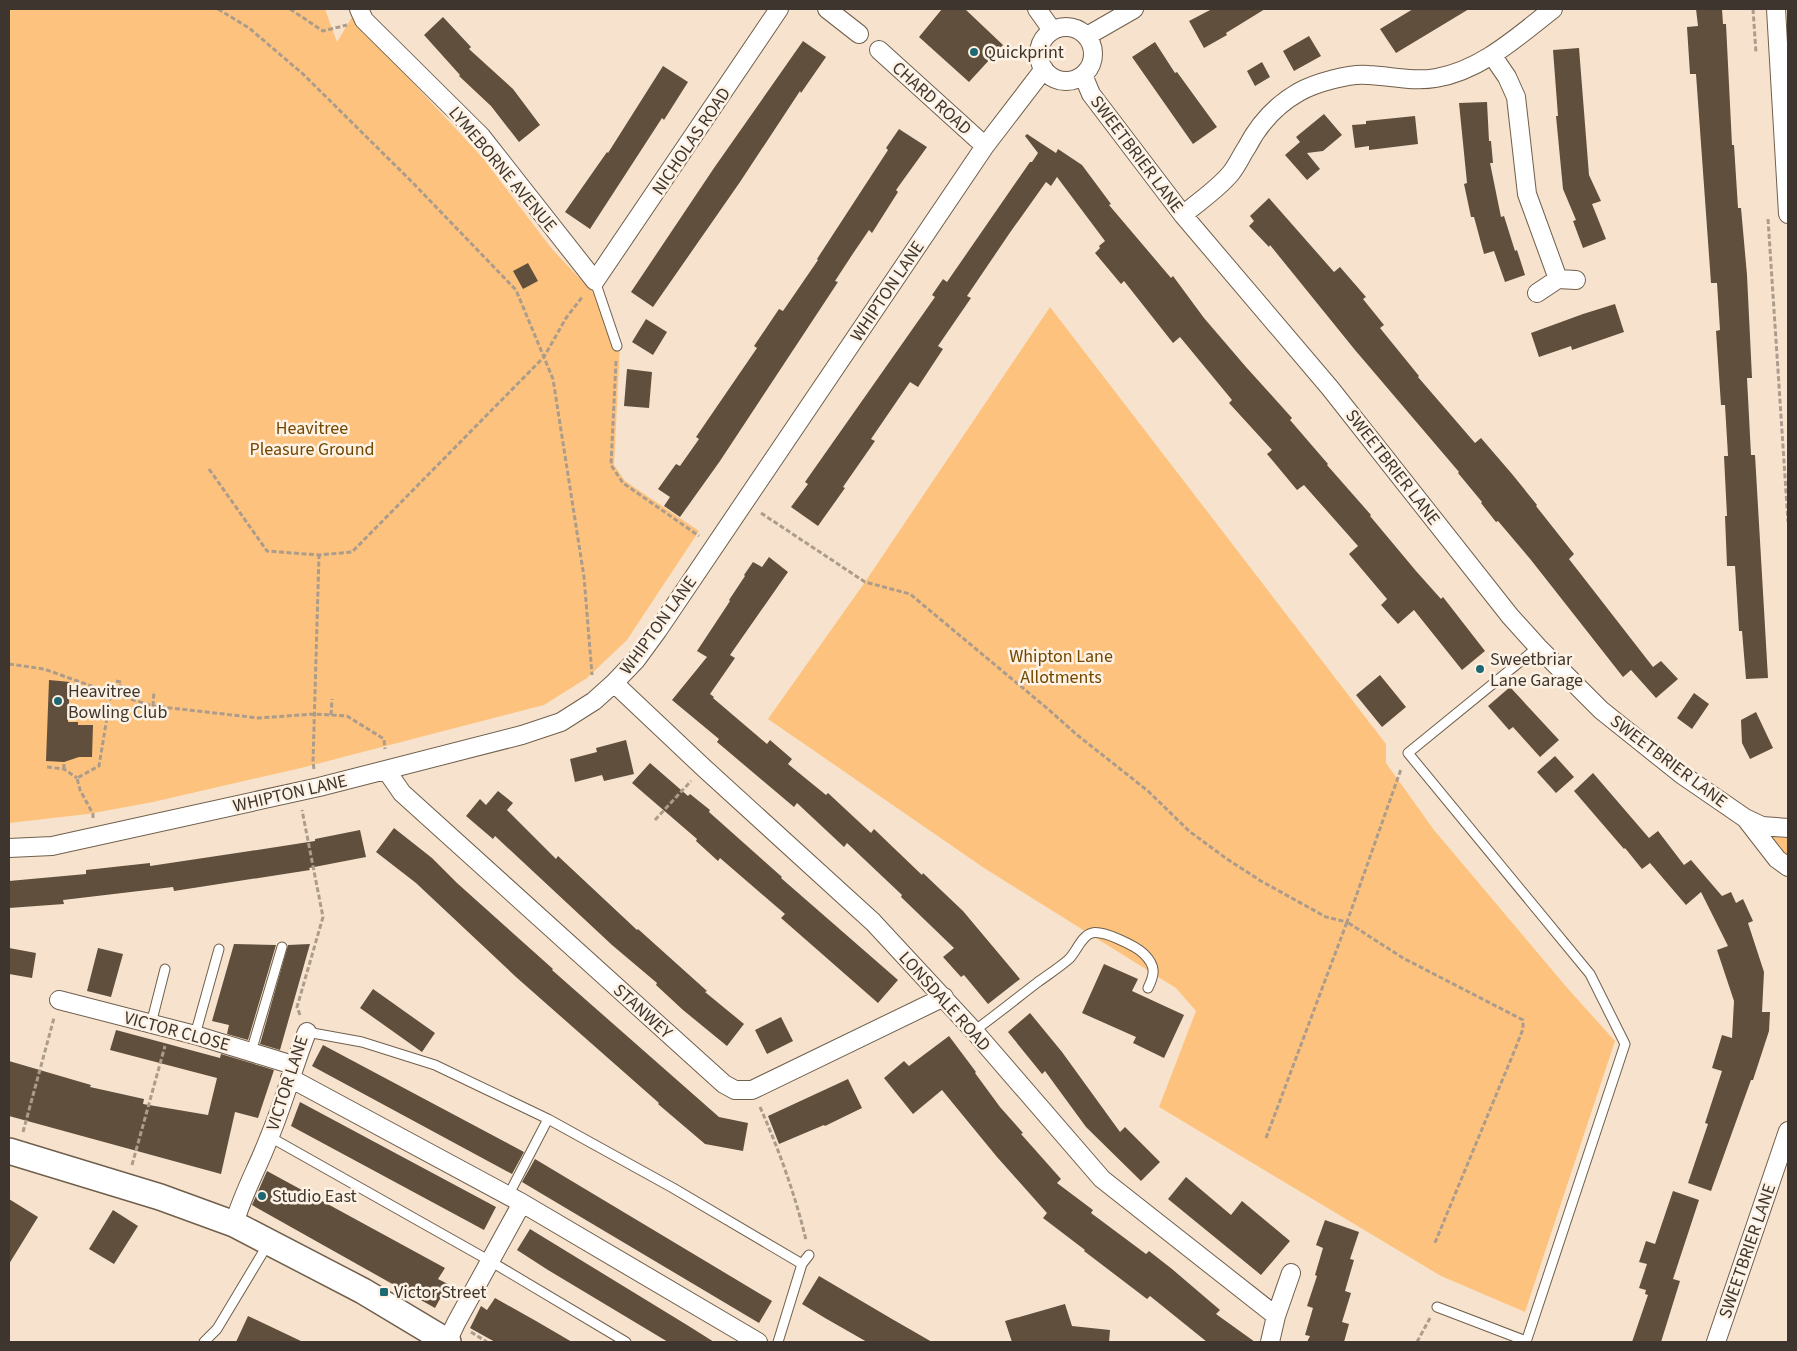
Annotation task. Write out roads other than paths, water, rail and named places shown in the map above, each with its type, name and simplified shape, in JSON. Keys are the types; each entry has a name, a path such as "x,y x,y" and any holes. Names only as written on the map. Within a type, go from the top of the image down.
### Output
{"main road":[{"path":"15,1143 234,1224 270,1241 363,1291 448,1342"}],"street":[{"name":"NICHOLAS ROAD","path":"599,277 779,9"},
{"path":"827,9 859,34"},
{"path":"1037,9 1052,30"},
{"path":"1087,36 1134,9"},
{"path":"1182,215 1230,175 1264,120 1279,106 1299,92 1326,81 1366,74 1415,80 1436,78 1458,72 1492,55 1553,9"},
{"path":"1776,9 1788,214"},
{"name":"LYMEBORNE AVENUE","path":"361,14 481,136 599,277"},
{"path":"1070,26 1087,36 1092,43 1093,61 1089,69 1075,80 1058,80 1044,69 1040,61 1041,43 1052,30 1070,26"},
{"name":"CHARD ROAD","path":"879,50 985,146"},
{"path":"1492,55 1507,77 1516,97 1527,194 1558,279"},
{"name":"WHIPTON LANE","path":"9,848 52,846 319,787 538,730 561,722 594,701 636,660 658,630 985,146 1044,69"},
{"name":"SWEETBRIER LANE","path":"1083,75 1091,94 1182,215 1330,388 1510,616 1538,647 1601,710 1681,774 1745,818 1762,826 1788,828"},
{"path":"1537,293 1558,279 1576,280"},
{"name":"LONSDALE ROAD","path":"614,683 872,922 944,997 1102,1179 1276,1316"},
{"name":"STANWEY","path":"386,770 402,793 724,1084 735,1090 752,1090 944,997"},
{"name":"SWEETBRIER LANE","path":"1745,818 1777,859 1788,867"},
{"name":"VICTOR CLOSE","path":"59,1000 195,1035 251,1052 292,1072"},
{"name":"VICTOR LANE","path":"234,1224 240,1201 270,1137 307,1032"},
{"path":"292,1072 515,1199 758,1342"},
{"name":"SWEETBRIER LANE","path":"1716,1342 1788,1131"},
{"path":"448,1342 490,1261 515,1199"},
{"path":"1270,1342 1276,1316 1291,1273"}],"lane":[{"path":"599,277 617,346"},
{"path":"1437,1307 1526,1341 1625,1044 1590,974 1408,753 1538,647"},
{"path":"974,1031 1069,958 1086,936 1093,933 1101,933 1139,949 1152,962 1155,971 1148,988"},
{"path":"251,1052 282,948"},
{"path":"195,1035 219,950"},
{"path":"151,1024 165,969"},
{"path":"307,1032 362,1042 435,1065 548,1119 673,1188 802,1264"},
{"path":"515,1199 548,1119"},
{"path":"270,1137 490,1261 626,1342"},
{"path":"204,1342 218,1329 270,1241"},
{"path":"778,1342 802,1264 810,1256"}],"place":[{"name":"Quickprint","path":"974,52"},
{"name":"Sweetbriar Lane Garage","path":"1480,669"},
{"name":"Heavitree Bowling Club","path":"58,701"},
{"name":"Studio East","path":"262,1196"},
{"name":"Victor Street","path":"384,1292"}],"park label":[{"name":"Heavitree Pleasure Ground","path":"312,438"},
{"name":"Whipton Lane Allotments","path":"1061,666"}]}
